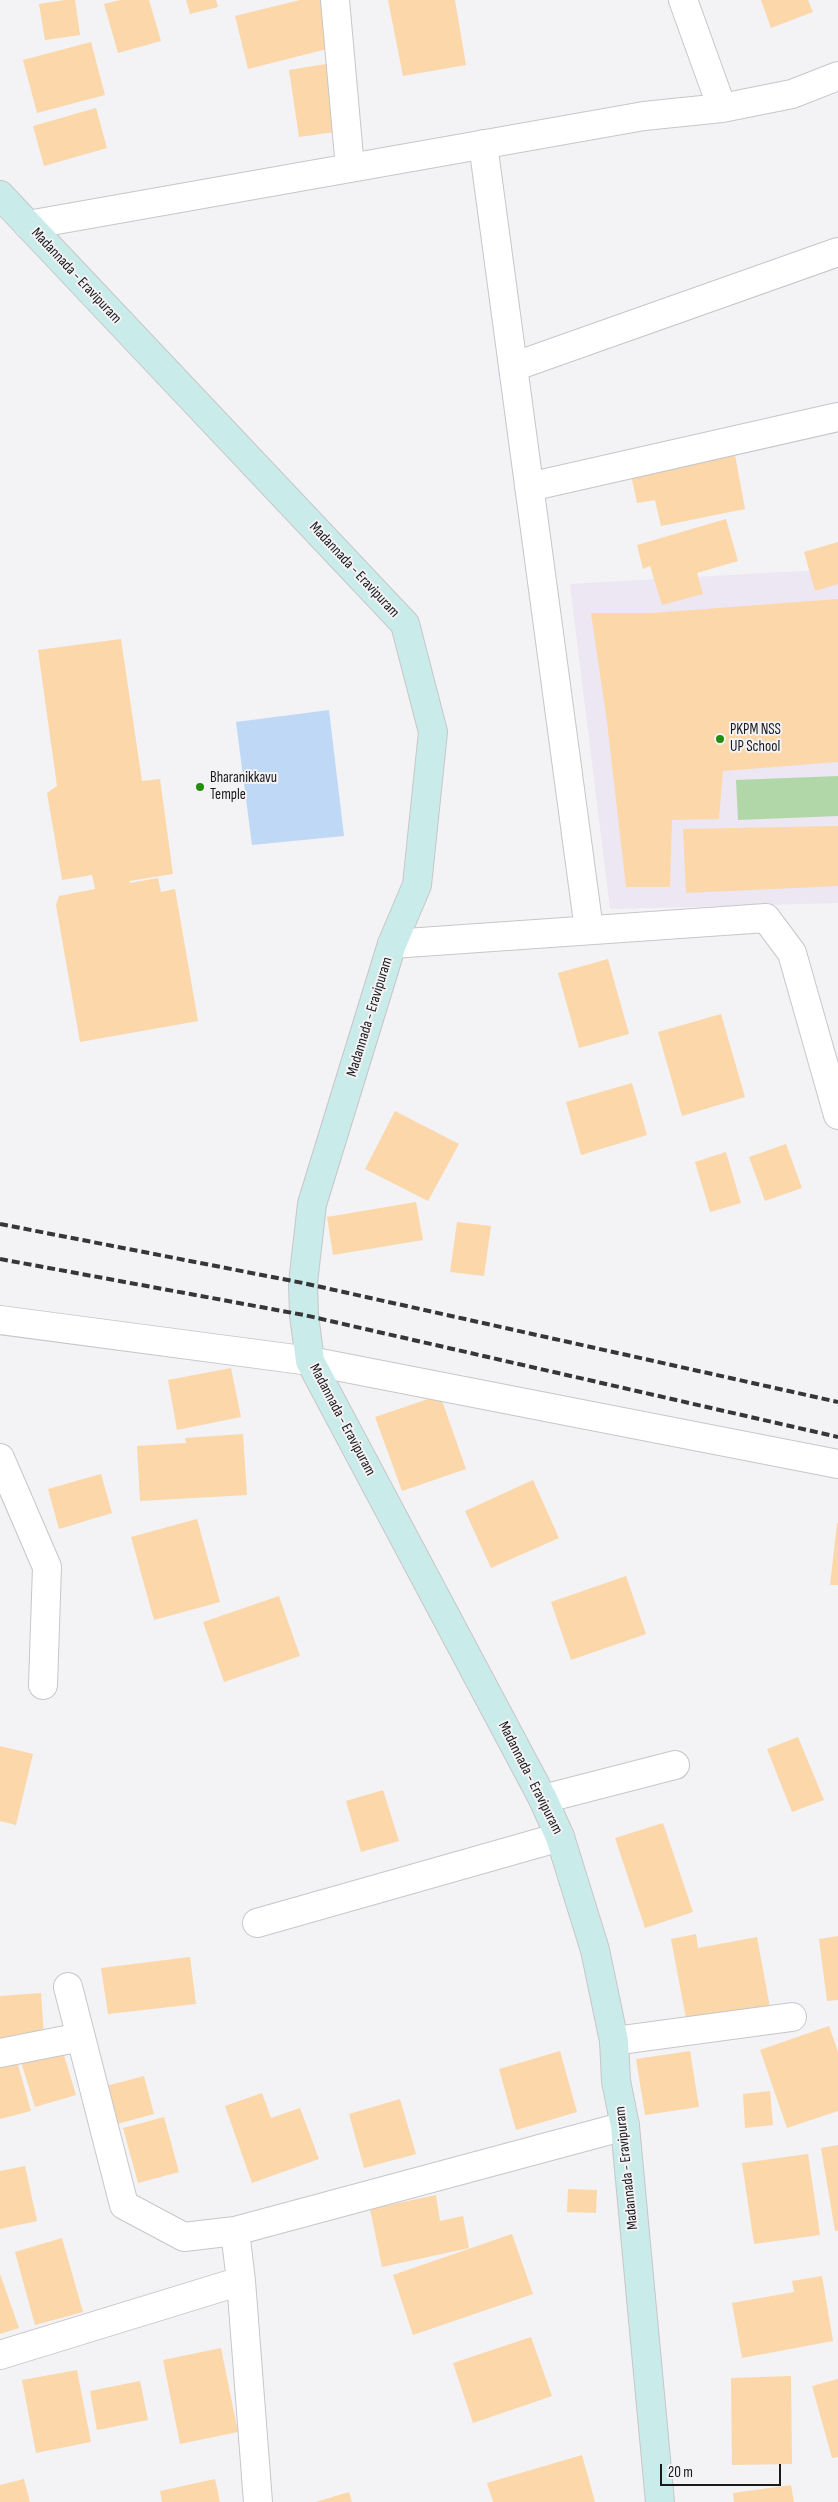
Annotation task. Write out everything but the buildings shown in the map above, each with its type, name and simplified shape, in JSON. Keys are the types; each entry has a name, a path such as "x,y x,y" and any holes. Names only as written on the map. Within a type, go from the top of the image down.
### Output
{"main road":[{"name":"Madannada - Eravipuram","path":"0,195 405,624 433,732 417,884 392,944 312,1204 303,1283 304,1316 310,1361 543,1799 560,1837 595,1950 614,2042 616,2081 624,2126 660,2502"}],"street":[{"path":"334,0 350,168"},
{"path":"683,0 722,108"},
{"path":"28,225 644,116 722,108 792,94 838,76"},
{"path":"483,144 589,930"},
{"path":"513,367 838,252"},
{"path":"529,487 838,417"},
{"path":"392,944 766,918 792,953 838,1115"},
{"path":"0,1320 310,1361 838,1464"},
{"path":"0,1458 46,1567 43,1684"},
{"path":"543,1799 675,1766"},
{"path":"257,1923 560,1837"},
{"path":"68,1987 124,2206 184,2237 234,2231 624,2126"},
{"path":"614,2042 792,2017"},
{"path":"0,2053 81,2037"},
{"path":"234,2231 241,2281 258,2502"},
{"path":"0,2355 241,2281"}],"shaded area":[{"path":"838,569 838,903 610,909 570,584"}],"green space":[{"path":"838,776 838,816 738,820 736,780"}],"water":[{"path":"329,710 344,836 252,845 236,722"}],"railway":[{"path":"0,1224 303,1283 838,1402"},
{"path":"0,1259 304,1315 838,1437"}],"place":[{"name":"PKPM NSS UP School","path":"720,739"},
{"name":"Bharanikkavu Temple","path":"200,787"}]}
